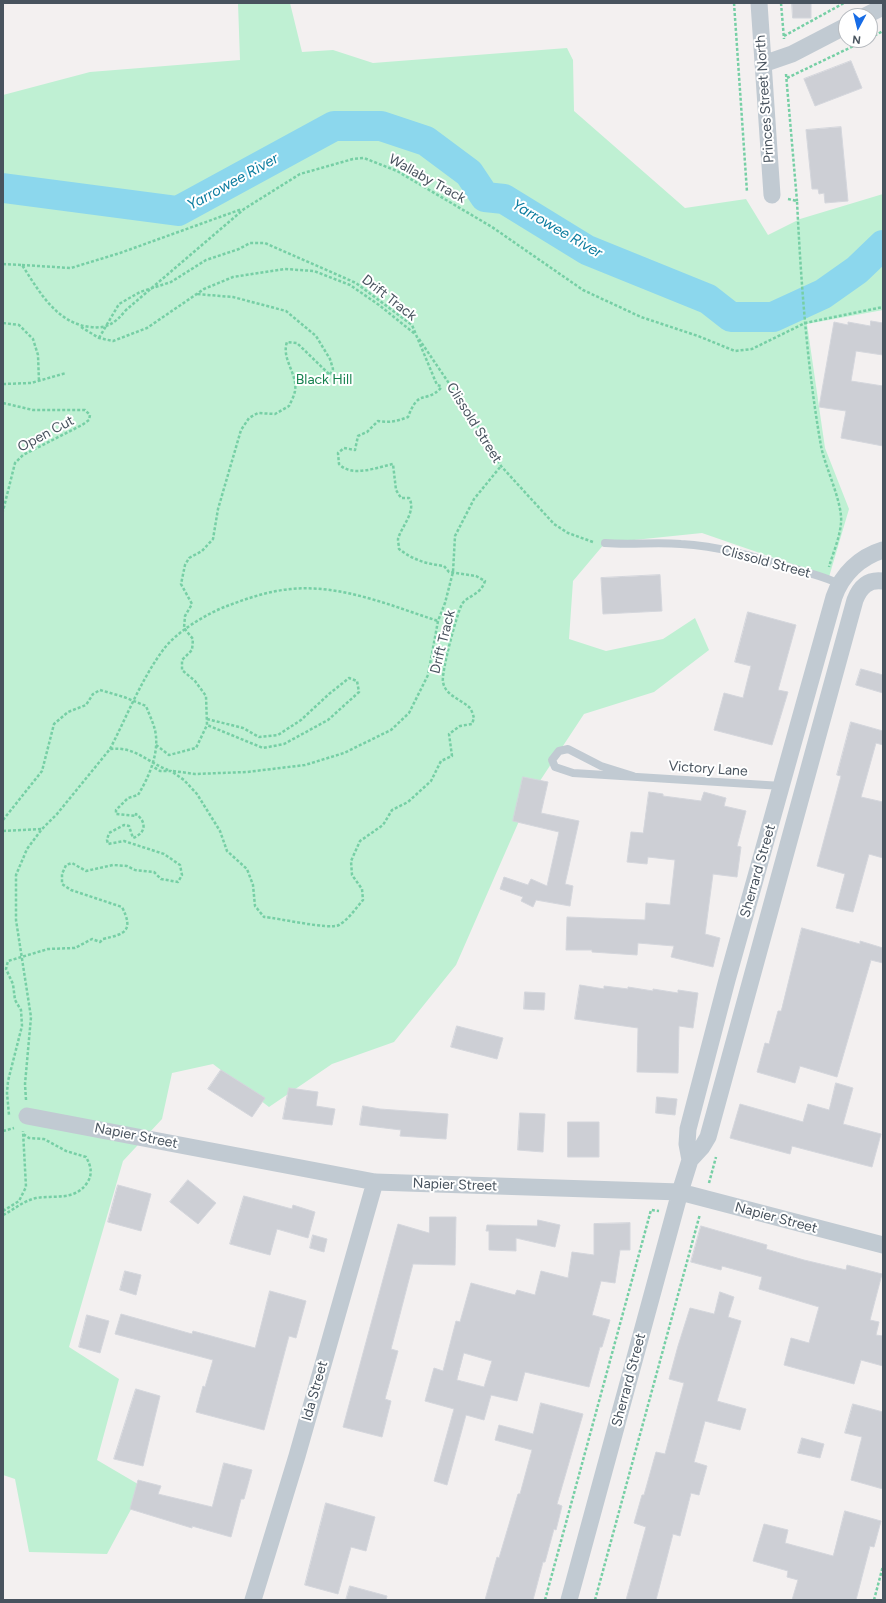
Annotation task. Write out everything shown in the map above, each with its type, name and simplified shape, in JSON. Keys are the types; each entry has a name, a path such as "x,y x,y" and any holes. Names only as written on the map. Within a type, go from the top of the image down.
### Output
{"street":[{"name":"Princes Street North","path":"759,3 772,195"},
{"path":"763,64 785,57 838,30"},
{"path":"832,581 848,572 862,560 883,550"},
{"path":"832,581 860,590 864,584 872,581 883,581"},
{"name":"Sherrard Street","path":"690,1160 687,1144 688,1128 727,980 830,613 832,581"},
{"name":"Sherrard Street","path":"569,1600 680,1192 690,1160 702,1147 708,1137 850,618 860,590"},
{"path":"830,613 850,618"},
{"name":"Napier Street","path":"27,1116 375,1182 680,1192 883,1245"},
{"name":"Ida Street","path":"253,1600 297,1456 375,1182"}],"lane":[{"name":"Clissold Street","path":"605,543 628,545 679,544 708,547 761,559 832,581"},
{"name":"Victory Lane","path":"633,776 601,766 568,749 559,750 552,760 555,767 573,773 782,786"}],"path":[{"path":"734,3 747,192"},
{"path":"781,3 805,323 822,449 838,502 842,522 832,581"},
{"path":"784,36 844,3"},
{"path":"787,78 849,48"},
{"name":"Wallaby Track","path":"106,327 116,322 126,310 244,209 300,174 353,159 364,158 398,172 492,227 583,290 641,317 698,336 735,351 752,348 805,323 883,307"},
{"path":"772,195 797,201"},
{"path":"3,264 71,268 120,253 244,209"},
{"name":"Drift Track","path":"99,338 119,304 140,292 171,282 206,260 239,249 250,243 265,243 356,283 412,325 437,385 441,386 435,393 418,398 408,417 393,422 378,421 367,432 358,436 355,450 344,448 338,453 339,464 349,470 362,471 393,464 396,490 401,498 409,498 412,501 410,513 398,540 399,549 410,557 427,564 444,566 449,572 476,576 484,580 483,587 470,599 463,603 458,613 446,659 443,682 447,691 470,708 474,718 472,724 460,726 449,734 452,756 441,761 431,781 408,802 392,810 383,825 360,841 351,861 352,875 362,889 363,900 339,925 326,927 284,918 264,917 255,906 253,885 247,868 227,851 220,831 197,794 184,780 171,771 160,771 152,766"},
{"path":"22,265 45,298 61,316 79,326 106,327"},
{"name":"Clissold Street","path":"79,326 99,338 113,341 147,328 196,294 233,277 285,269 314,271 350,286 379,305 416,335 484,435 501,466 561,529 583,540 605,543"},
{"path":"156,745 170,755 196,748 207,725 206,696 195,681 182,670 182,660 192,650 193,639 184,628 185,616 192,604 182,584 185,565 189,558 202,551 213,539 218,509 241,430 249,418 258,413 275,414 289,406 295,391 285,349 287,342 297,343 330,375 333,369 330,359 316,336 286,311 233,297 196,294"},
{"path":"3,323 19,325 33,339 38,355 39,382"},
{"path":"3,384 39,382 66,373"},
{"name":"Open Cut","path":"3,403 33,410 85,410 90,415 89,420 82,425 23,455 15,463 3,511"},
{"path":"110,749 122,747 141,754 171,771 195,774 246,772 305,765 344,753 391,730 408,713 428,675 438,621 445,603 453,572 455,536 474,499 501,466"},
{"path":"3,1211 19,1201 26,1187 21,1133 27,1116 25,1084 31,1017 20,957 16,920 16,875 26,849 42,829 58,814 110,749 134,701 164,649 192,624 218,609 256,595 292,589 321,589 370,598 438,621"},
{"path":"206,719 243,728 260,737 278,735 301,720 329,694 350,678 357,681 359,692 328,720 284,744 263,748 207,725"},
{"path":"3,820 42,771 54,724 68,712 86,705 93,694 100,690 124,697 146,706 155,730 156,745 152,766 146,782 138,795 128,798 116,810 116,814 136,816 136,814 141,818 144,825 144,830 140,836 133,838 129,826 124,825 109,833 107,840 108,844 124,841 164,854 180,865 182,875 178,882 161,879 154,872 136,870 127,866 113,865 86,871 72,863 66,865 62,874 62,884 71,890 122,907 126,914 127,930 121,935 103,939 100,942 92,939 75,948 48,949 8,961 6,969 13,984 15,1000 21,1010 22,1026 16,1045 6,1093 7,1110 13,1127 16,1130"},
{"path":"3,831 42,829"},
{"path":"3,1127 5,1130 13,1127"},
{"path":"3,1215 22,1202 38,1198 65,1197 82,1191 90,1178 91,1166 86,1157 66,1151 44,1139 29,1138 21,1133"},
{"path":"545,1600 651,1210 700,1213 595,1600"},
{"path":"874,1600 883,1566"}],"green space":[{"name":"Black Hill","path":"238,3 290,3 302,52 333,50 373,63 567,48 573,60 574,111 685,208 746,199 768,235 800,219 883,194 883,310 807,324 825,448 849,509 829,577 702,533 605,543 573,581 569,639 606,651 663,639 695,618 709,650 654,692 584,714 530,796 456,965 394,1042 332,1064 269,1107 213,1064 172,1073 162,1119 123,1161 69,1347 119,1379 97,1460 143,1487 107,1554 29,1552 15,1479 3,1475 3,95 90,72 240,60"}],"building":[{"path":"792,3 811,3 811,18 793,18"},
{"path":"851,61 862,88 815,106 804,79"},
{"path":"841,127 848,201 825,203 824,193 819,194 818,189 812,189 806,130"},
{"path":"871,321 883,323 883,355 856,351 851,381 883,386 883,446 841,438 846,411 819,407 834,322 848,325 848,322 870,326"},
{"path":"660,575 662,611 603,614 601,578"},
{"path":"748,612 796,625 778,690 788,692 772,745 714,730 724,693 743,698 751,666 735,662"},
{"path":"861,669 883,675 883,693 856,685"},
{"path":"851,722 883,731 883,745 876,743 861,797 883,802 883,858 869,854 853,912 836,908 845,874 817,866 841,776 837,775"},
{"path":"523,777 548,782 541,813 579,821 565,884 573,886 570,906 536,900 533,907 521,901 523,897 500,889 504,877 528,885 531,879 547,886 559,832 513,821"},
{"path":"649,792 663,794 663,796 701,801 704,792 726,798 724,806 746,811 737,846 741,847 737,877 713,874 705,934 720,938 713,967 671,957 674,946 638,943 637,955 592,952 592,950 566,950 567,917 645,920 646,903 670,905 675,860 648,857 647,864 627,862 631,832 643,833"},
{"path":"802,928 860,944 860,941 883,948 883,963 871,960 837,1077 800,1066 795,1083 757,1072 765,1043 769,1044 778,1011 781,1011"},
{"path":"580,985 604,989 604,986 628,989 628,987 653,991 653,989 678,993 678,990 698,993 693,1028 679,1026 678,1073 637,1072 638,1028 575,1019"},
{"path":"525,992 545,993 544,1010 524,1009"},
{"path":"457,1026 503,1038 497,1059 451,1047"},
{"path":"221,1070 265,1098 252,1117 208,1089"},
{"path":"836,1083 853,1088 843,1124 881,1134 872,1167 792,1146 790,1154 730,1138 740,1104 803,1122 808,1104 829,1110"},
{"path":"289,1088 318,1092 316,1106 335,1109 332,1125 283,1119"},
{"path":"657,1097 677,1099 675,1115 656,1113"},
{"path":"363,1106 380,1109 448,1114 446,1139 400,1136 401,1130 360,1125"},
{"path":"520,1113 545,1114 543,1152 518,1150"},
{"path":"568,1122 599,1122 599,1157 568,1157"},
{"path":"188,1180 216,1203 198,1224 170,1202"},
{"path":"118,1185 151,1194 141,1231 108,1222"},
{"path":"244,1196 292,1209 293,1205 315,1212 308,1238 277,1229 270,1255 230,1244"},
{"path":"430,1217 456,1217 455,1265 413,1264 391,1349 398,1351 385,1399 391,1401 382,1437 343,1427 398,1224 429,1233"},
{"path":"538,1220 560,1225 555,1247 516,1238 516,1251 489,1250 489,1231 486,1231 487,1225 537,1226"},
{"path":"630,1223 630,1250 620,1250 615,1283 601,1281 592,1315 610,1320 602,1347 600,1347 589,1387 525,1372 517,1401 491,1395 484,1420 466,1415 447,1485 434,1481 454,1409 425,1401 434,1368 443,1371 456,1321 460,1322 471,1283 515,1295 517,1290 535,1295 541,1271 568,1278 572,1252 594,1255 594,1224","holes":["464,1353 492,1361 484,1387 457,1380"]},
{"path":"701,1226 767,1245 766,1249 804,1260 846,1270 847,1265 882,1274 870,1320 879,1322 876,1335 883,1336 883,1366 861,1360 854,1384 784,1365 791,1338 809,1343 819,1307 759,1289 762,1277 722,1266 721,1270 691,1262"},
{"path":"313,1235 327,1239 324,1252 310,1248"},
{"path":"125,1271 141,1275 136,1295 120,1290"},
{"path":"270,1291 306,1301 296,1338 289,1336 264,1430 196,1412 203,1386 205,1387 213,1360 115,1334 121,1314 192,1334 193,1331 255,1348"},
{"path":"720,1292 734,1297 728,1317 741,1321 717,1401 746,1409 740,1430 705,1421 694,1462 707,1466 699,1495 691,1493 680,1536 673,1534 656,1600 626,1600 646,1527 634,1523 642,1495 644,1495 656,1452 665,1454 684,1383 669,1379 678,1346 690,1308 714,1314"},
{"path":"87,1315 109,1321 100,1353 79,1347"},
{"path":"136,1389 160,1396 143,1466 114,1459"},
{"path":"541,1403 583,1414 557,1504 562,1506 556,1530 554,1529 545,1562 543,1562 533,1600 485,1600 497,1557 499,1558 518,1494 520,1494 532,1450 495,1440 499,1425 533,1434"},
{"path":"853,1404 883,1412 883,1489 851,1480 862,1437 845,1433"},
{"path":"802,1438 824,1444 820,1458 798,1453"},
{"path":"224,1463 252,1470 244,1499 241,1499 231,1537 192,1526 192,1528 130,1509 138,1480 161,1486 158,1494 212,1507"},
{"path":"326,1503 375,1517 366,1551 351,1547 338,1594 305,1585"},
{"path":"845,1511 881,1521 874,1547 870,1546 856,1600 792,1600 798,1580 787,1577 788,1571 753,1561 764,1524 788,1530 785,1543 833,1556"},
{"path":"350,1586 387,1596 386,1600 346,1600"}],"waterway":[{"name":"Yarrowee River","path":"3,188 178,211 334,126 381,126 426,141 469,173 485,197 504,199 587,250 708,299 731,317 773,317 823,294 857,270 883,245"}]}
